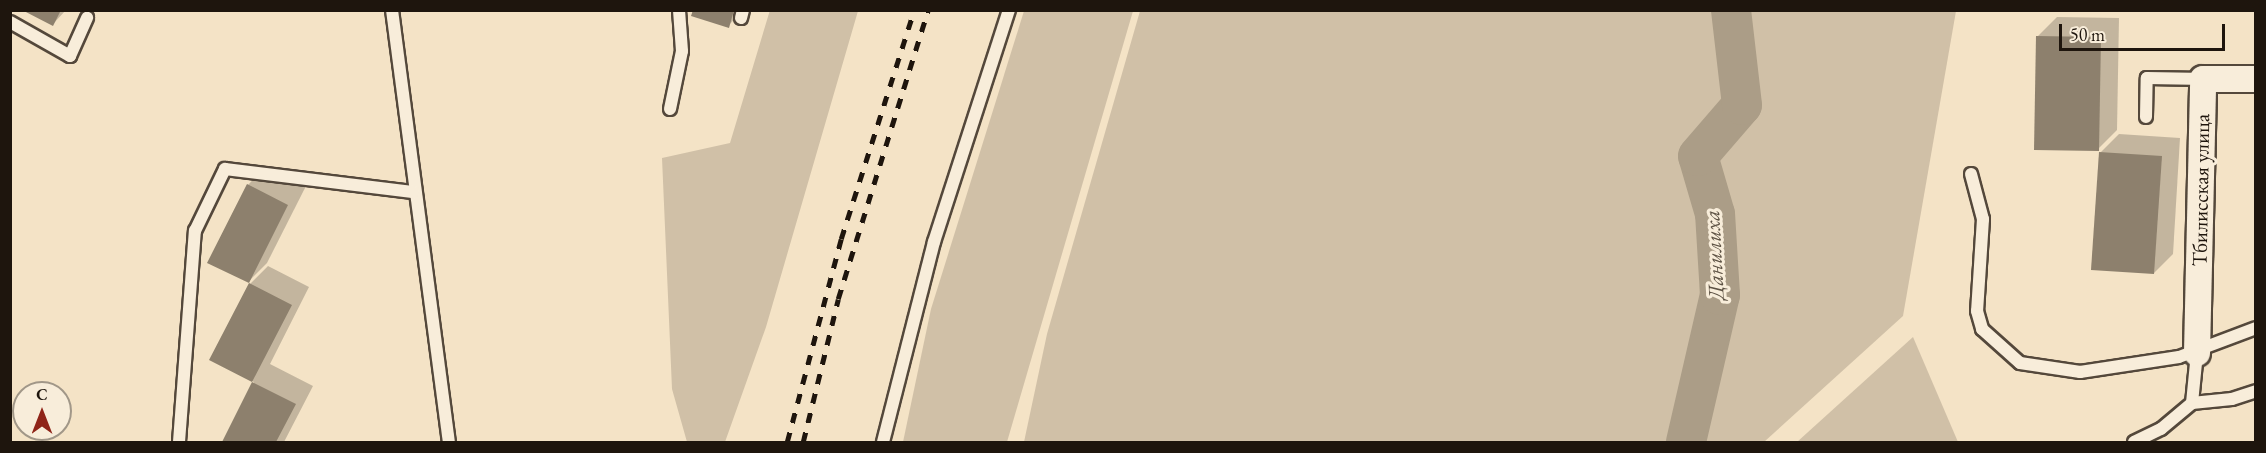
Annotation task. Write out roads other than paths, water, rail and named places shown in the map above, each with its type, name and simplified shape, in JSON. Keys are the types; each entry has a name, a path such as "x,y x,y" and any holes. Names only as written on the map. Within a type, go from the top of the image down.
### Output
{"street":[{"path":"2203,79 2256,79"},
{"name":"Тбилисская улица","path":"2196,353 2203,79"}],"lane":[{"path":"392,10 413,192 449,442"},
{"path":"670,110 682,51 679,10"},
{"path":"883,442 934,242 1009,10"},
{"path":"10,22 70,56 87,18"},
{"path":"2146,117 2147,78 2203,79"},
{"path":"179,442 195,231 225,170 413,192"},
{"path":"1971,174 1983,219 1977,311 1982,329 2020,363 2080,372 2196,353 2256,328"},
{"path":"2192,403 2196,353"},
{"path":"2134,442 2161,429 2192,403 2232,399 2256,391"}],"waterway":[{"name":"Данилиха","path":"1686,442 1720,295 1715,214 1698,156 1742,105 1731,10"}],"railway":[{"path":"787,442 841,239 914,10"},
{"path":"803,442 838,299 928,10"}]}
